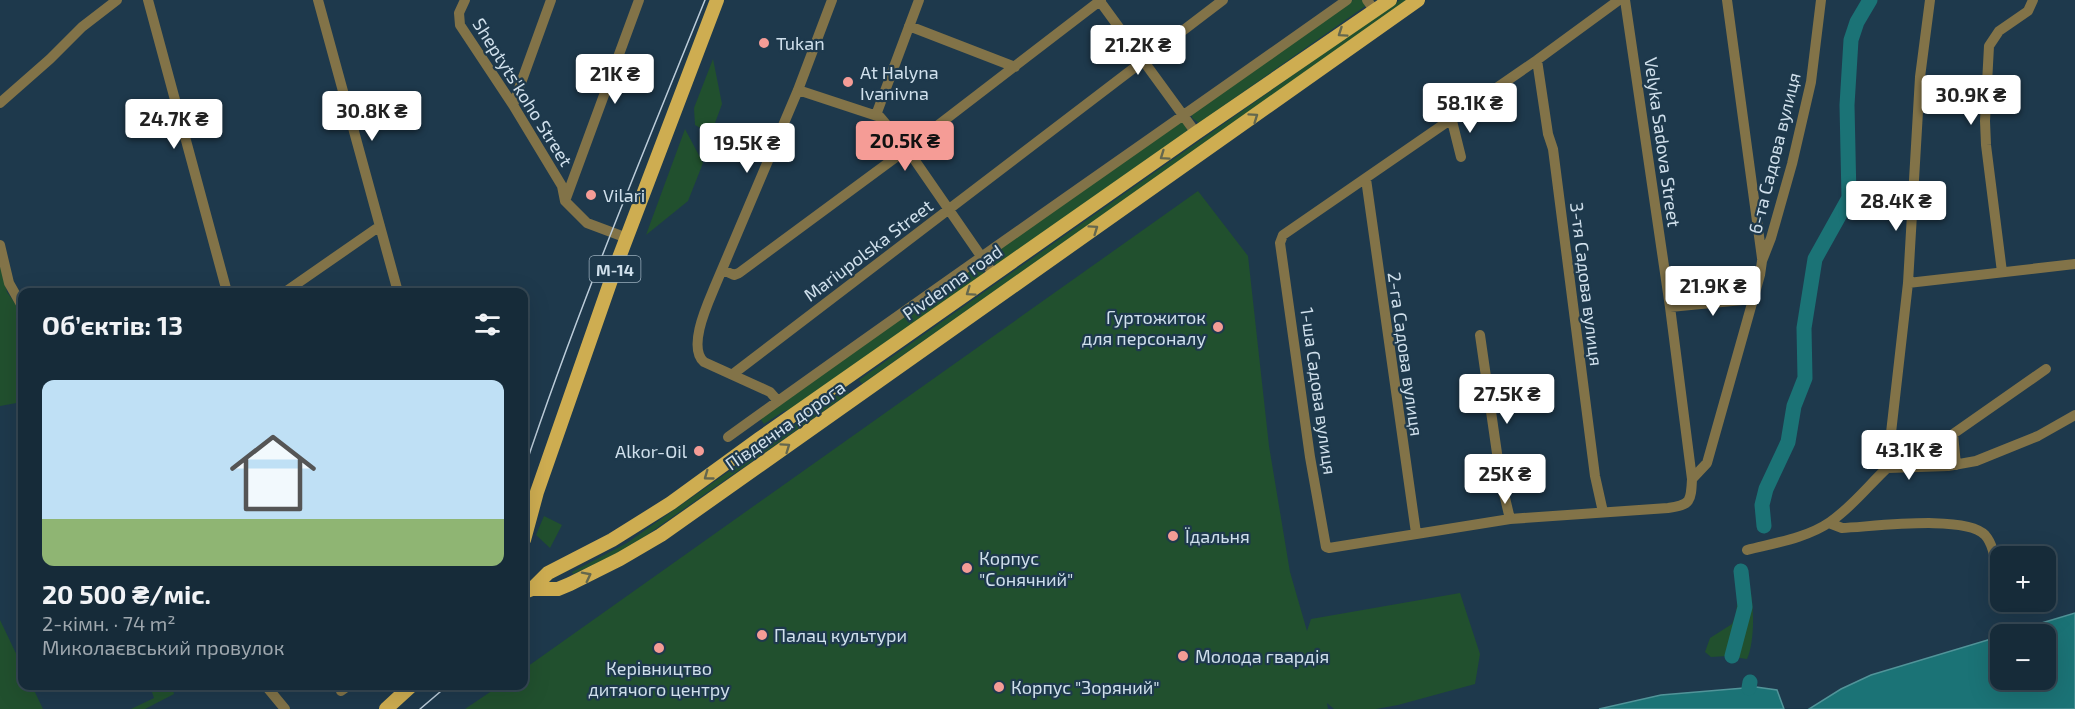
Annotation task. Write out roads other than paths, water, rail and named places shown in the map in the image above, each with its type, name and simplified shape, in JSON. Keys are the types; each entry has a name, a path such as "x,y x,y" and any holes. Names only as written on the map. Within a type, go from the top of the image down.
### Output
{"main road":[{"name":"М-14","path":"528,525 537,492 627,238 717,0"},
{"name":"Pivdenna road","path":"528,591 548,573 612,540 662,509 1196,133 1371,6 1390,0"},
{"name":"Південна дорога","path":"528,591 558,589 570,584 661,535 1418,0"},
{"path":"845,379 857,397"},
{"path":"386,709 407,690"}],"street":[{"path":"0,103 82,27 117,0"},
{"path":"148,0 226,288"},
{"path":"318,0 397,288"},
{"name":"Sheptyts'koho Street","path":"465,0 459,13 460,25 513,105 562,186 565,201 587,223 627,238"},
{"path":"513,105 551,0"},
{"path":"565,201 639,0"},
{"path":"778,401 770,392 704,362 697,352 700,328 711,296 798,90 832,0"},
{"path":"876,115 918,0"},
{"path":"723,270 734,275 739,273 1016,67 1100,0 1196,133"},
{"name":"Mariupolska Street","path":"733,374 1223,0"},
{"path":"728,437 980,256 1184,116 1347,0"},
{"path":"1366,179 1451,117 1538,60 1618,0"},
{"name":"Velyka Sadova Street","path":"1603,512 1683,506 1688,503 1691,495 1692,479 1670,307 1625,0"},
{"path":"1726,0 1762,261"},
{"name":"6-та Садова вулиця","path":"1692,479 1707,463 1754,298 1762,261 1771,238 1792,164 1808,92 1821,0"},
{"path":"1747,550 1817,530 1829,523 1856,501 1887,468 1908,283 1920,77 1930,0"},
{"path":"2002,272 1986,133 1989,46 1999,31 2028,11 2033,0"},
{"path":"909,26 1016,67"},
{"name":"3-тя Садова вулиця","path":"1538,60 1548,134 1553,149 1594,476 1603,512"},
{"path":"798,90 880,117 907,149 994,275"},
{"path":"1451,117 1461,157"},
{"name":"1-ша Садова вулиця","path":"1366,179 1283,235 1281,239 1310,457 1326,547 1416,533"},
{"name":"2-га Садова вулиця","path":"1366,179 1416,533"},
{"path":"291,288 380,226"},
{"path":"0,245 9,283 18,299"},
{"path":"1908,283 2075,264"},
{"path":"1670,307 1754,298"},
{"path":"1480,335 1501,481 1510,519"},
{"path":"1956,465 1953,434 2046,369"},
{"path":"1887,468 1956,465 1976,461 2038,436 2075,415"},
{"path":"1416,533 1510,519 1603,512"},
{"path":"1829,523 1842,528 1930,523 1970,526 1978,530 1991,546"},
{"path":"269,690 285,709"}],"waterway":[{"path":"1764,526 1762,505 1766,489 1788,442 1794,406 1805,378 1804,328 1815,259 1849,198 1847,105 1851,40 1857,22 1870,0"},
{"path":"1732,656 1745,607 1741,571"},
{"path":"1749,688 1750,682"}],"tram line":[{"path":"528,458 588,293 705,0"},
{"path":"420,709 442,690"}],"place":[{"name":"Tukan","path":"764,43"},
{"name":"At Halyna Ivanivna","path":"848,82"},
{"name":"Vilari","path":"591,195"},
{"name":"Гуртожиток для персоналу","path":"1218,327"},
{"name":"Alkor-Oil","path":"699,451"},
{"name":"Їдальня","path":"1173,536"},
{"name":"Корпус \"Сонячний\"","path":"967,568"},
{"name":"Палац культури","path":"762,635"},
{"name":"Керівництво дитячого центру","path":"659,648"},
{"name":"Молода гвардія","path":"1183,656"},
{"name":"Корпус \"Зоряний\"","path":"999,687"}]}
